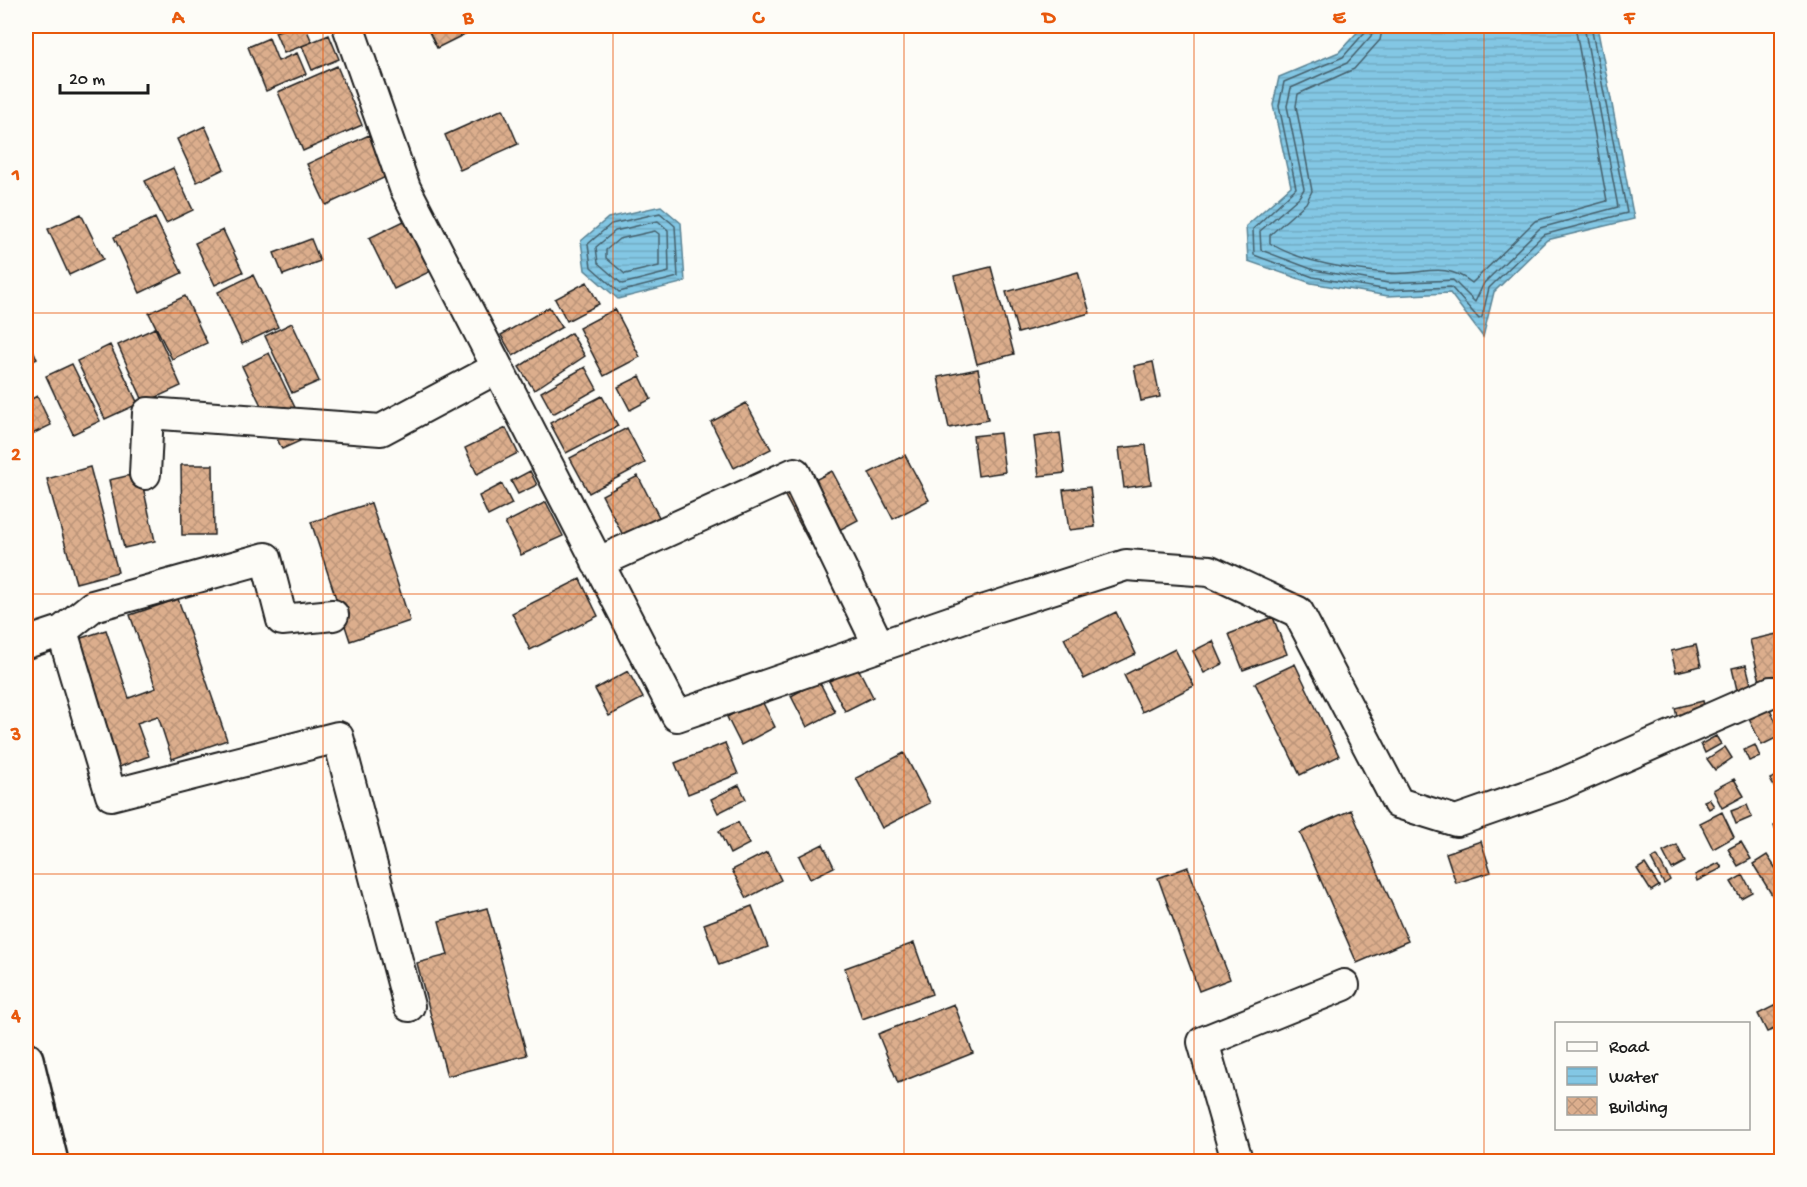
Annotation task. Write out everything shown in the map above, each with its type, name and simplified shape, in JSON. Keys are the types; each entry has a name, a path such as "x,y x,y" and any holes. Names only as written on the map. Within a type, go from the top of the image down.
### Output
{"highway":[{"path":"26,1059 51,1161"}],"street":[{"path":"348,26 405,188 677,716 879,646 1126,565 1210,572 1298,612 1398,803 1456,821 1559,785 1771,692 1782,692"},
{"path":"145,474 148,413 381,430 497,368"},
{"path":"597,562 795,473 879,646"},
{"path":"26,643 62,632 93,606 266,558 282,620 333,615"},
{"path":"62,632 111,795 338,737 409,1006"},
{"path":"1233,1161 1237,1160 1203,1042 1344,985"}],"water":[{"path":"1363,26 1597,26 1634,219 1547,240 1494,292 1483,337 1450,293 1388,296 1311,283 1248,261 1246,226 1291,186 1273,105 1279,77 1339,52"},
{"path":"661,206 681,223 685,282 618,299 585,270 581,241 608,218"}],"building":[{"path":"291,26 305,26 312,42 284,53 275,32"},
{"path":"426,26 481,26 437,48"},
{"path":"329,35 339,59 312,70 302,46"},
{"path":"269,38 278,61 297,53 306,74 266,91 248,47"},
{"path":"337,66 362,125 303,151 278,92"},
{"path":"503,109 518,144 460,170 445,135"},
{"path":"205,126 224,169 197,182 177,139"},
{"path":"369,135 388,176 326,205 307,164"},
{"path":"173,168 193,210 166,223 145,181"},
{"path":"81,214 103,259 69,275 48,229"},
{"path":"155,218 182,273 140,293 114,237"},
{"path":"408,219 433,270 394,289 369,238"},
{"path":"223,230 243,272 215,285 195,243"},
{"path":"311,239 320,261 283,275 274,253"},
{"path":"991,267 1014,354 977,364 954,276"},
{"path":"1078,272 1090,313 1018,333 1006,292"},
{"path":"253,275 278,327 242,344 218,292"},
{"path":"587,282 599,304 567,321 555,299"},
{"path":"185,296 207,343 172,359 149,313"},
{"path":"549,307 562,327 513,356 501,335"},
{"path":"615,309 640,357 604,376 579,328"},
{"path":"292,323 319,381 292,393 265,336"},
{"path":"155,328 181,386 144,403 118,345"},
{"path":"26,333 37,359 26,364"},
{"path":"571,333 585,356 534,390 519,367"},
{"path":"110,345 138,404 105,419 77,361"},
{"path":"269,353 309,437 282,449 242,366"},
{"path":"1153,362 1160,397 1141,401 1134,366"},
{"path":"72,364 100,421 73,434 46,376"},
{"path":"585,367 597,389 553,414 541,392"},
{"path":"978,369 988,420 949,428 938,377"},
{"path":"640,376 651,399 630,410 618,387"},
{"path":"37,396 51,425 26,437 26,402"},
{"path":"602,396 618,426 566,453 550,423"},
{"path":"746,403 771,449 734,468 711,422"},
{"path":"506,428 518,453 477,474 465,448"},
{"path":"627,428 645,463 589,493 570,458"},
{"path":"1000,433 1005,472 978,476 973,436"},
{"path":"1060,433 1065,473 1039,476 1034,437"},
{"path":"1146,445 1151,484 1124,488 1119,448"},
{"path":"905,455 929,500 893,519 869,473"},
{"path":"181,465 213,465 214,535 182,535"},
{"path":"90,467 118,572 76,583 47,479"},
{"path":"530,471 537,485 518,494 511,481"},
{"path":"832,471 858,520 811,545 785,496"},
{"path":"140,473 155,541 124,548 109,480"},
{"path":"638,476 662,523 626,541 602,495"},
{"path":"502,484 512,504 488,516 479,496"},
{"path":"1090,487 1095,527 1069,530 1063,490"},
{"path":"546,502 563,536 521,555 505,523"},
{"path":"371,503 410,621 350,641 311,522"},
{"path":"580,579 598,616 530,650 512,613"},
{"path":"178,599 227,740 172,759 158,716 137,723 149,756 114,769 69,642 106,630 129,698 156,688 130,615"},
{"path":"1116,612 1136,654 1084,679 1064,638"},
{"path":"1273,617 1287,654 1243,670 1229,634"},
{"path":"1777,634 1782,654 1782,694 1764,698 1750,640"},
{"path":"1213,641 1223,664 1204,673 1193,651"},
{"path":"1696,645 1701,666 1676,672 1671,651"},
{"path":"1175,649 1194,686 1142,712 1124,675"},
{"path":"1295,664 1339,756 1300,775 1255,683"},
{"path":"1746,665 1754,695 1739,699 1732,668"},
{"path":"857,666 873,697 845,711 829,681"},
{"path":"628,671 643,698 609,716 595,689"},
{"path":"819,681 835,712 807,727 791,696"},
{"path":"761,699 775,727 741,745 727,717"},
{"path":"1703,701 1709,728 1681,734 1675,708"},
{"path":"1770,709 1782,735 1762,745 1749,719"},
{"path":"1716,736 1721,744 1705,753 1701,744"},
{"path":"725,743 738,774 688,794 675,763"},
{"path":"1755,745 1760,757 1749,761 1744,750"},
{"path":"1725,747 1732,758 1715,770 1707,759"},
{"path":"904,753 930,803 882,828 856,778"},
{"path":"1782,773 1782,802 1770,779"},
{"path":"1734,779 1744,796 1722,808 1713,790"},
{"path":"739,785 746,799 718,813 711,799"},
{"path":"1709,799 1714,806 1709,809 1704,801"},
{"path":"1747,805 1752,817 1736,824 1731,811"},
{"path":"1351,810 1408,941 1357,963 1300,833"},
{"path":"1722,812 1734,837 1713,849 1700,823"},
{"path":"738,822 749,844 730,854 719,831"},
{"path":"1782,822 1782,842 1774,826"},
{"path":"1481,841 1491,872 1456,883 1446,853"},
{"path":"1741,842 1751,859 1738,866 1728,849"},
{"path":"823,844 834,867 810,879 799,856"},
{"path":"1677,845 1685,862 1672,869 1663,852"},
{"path":"767,852 781,880 747,898 732,870"},
{"path":"1767,855 1782,878 1782,896 1775,900 1753,864"},
{"path":"1657,856 1670,880 1664,884 1651,859"},
{"path":"1719,863 1722,868 1697,881 1695,875"},
{"path":"1645,864 1659,886 1651,891 1637,869"},
{"path":"1188,867 1230,979 1199,991 1158,878"},
{"path":"1743,875 1752,892 1741,898 1731,882"},
{"path":"752,906 768,947 719,965 704,924"},
{"path":"487,908 527,1055 447,1076 417,963 448,955 439,921"},
{"path":"1782,934 1782,950 1776,935"},
{"path":"914,943 932,994 862,1019 845,968"},
{"path":"1782,1002 1782,1037 1777,1028 1767,1032 1758,1014"},
{"path":"954,1004 973,1053 898,1083 878,1034"}]}
